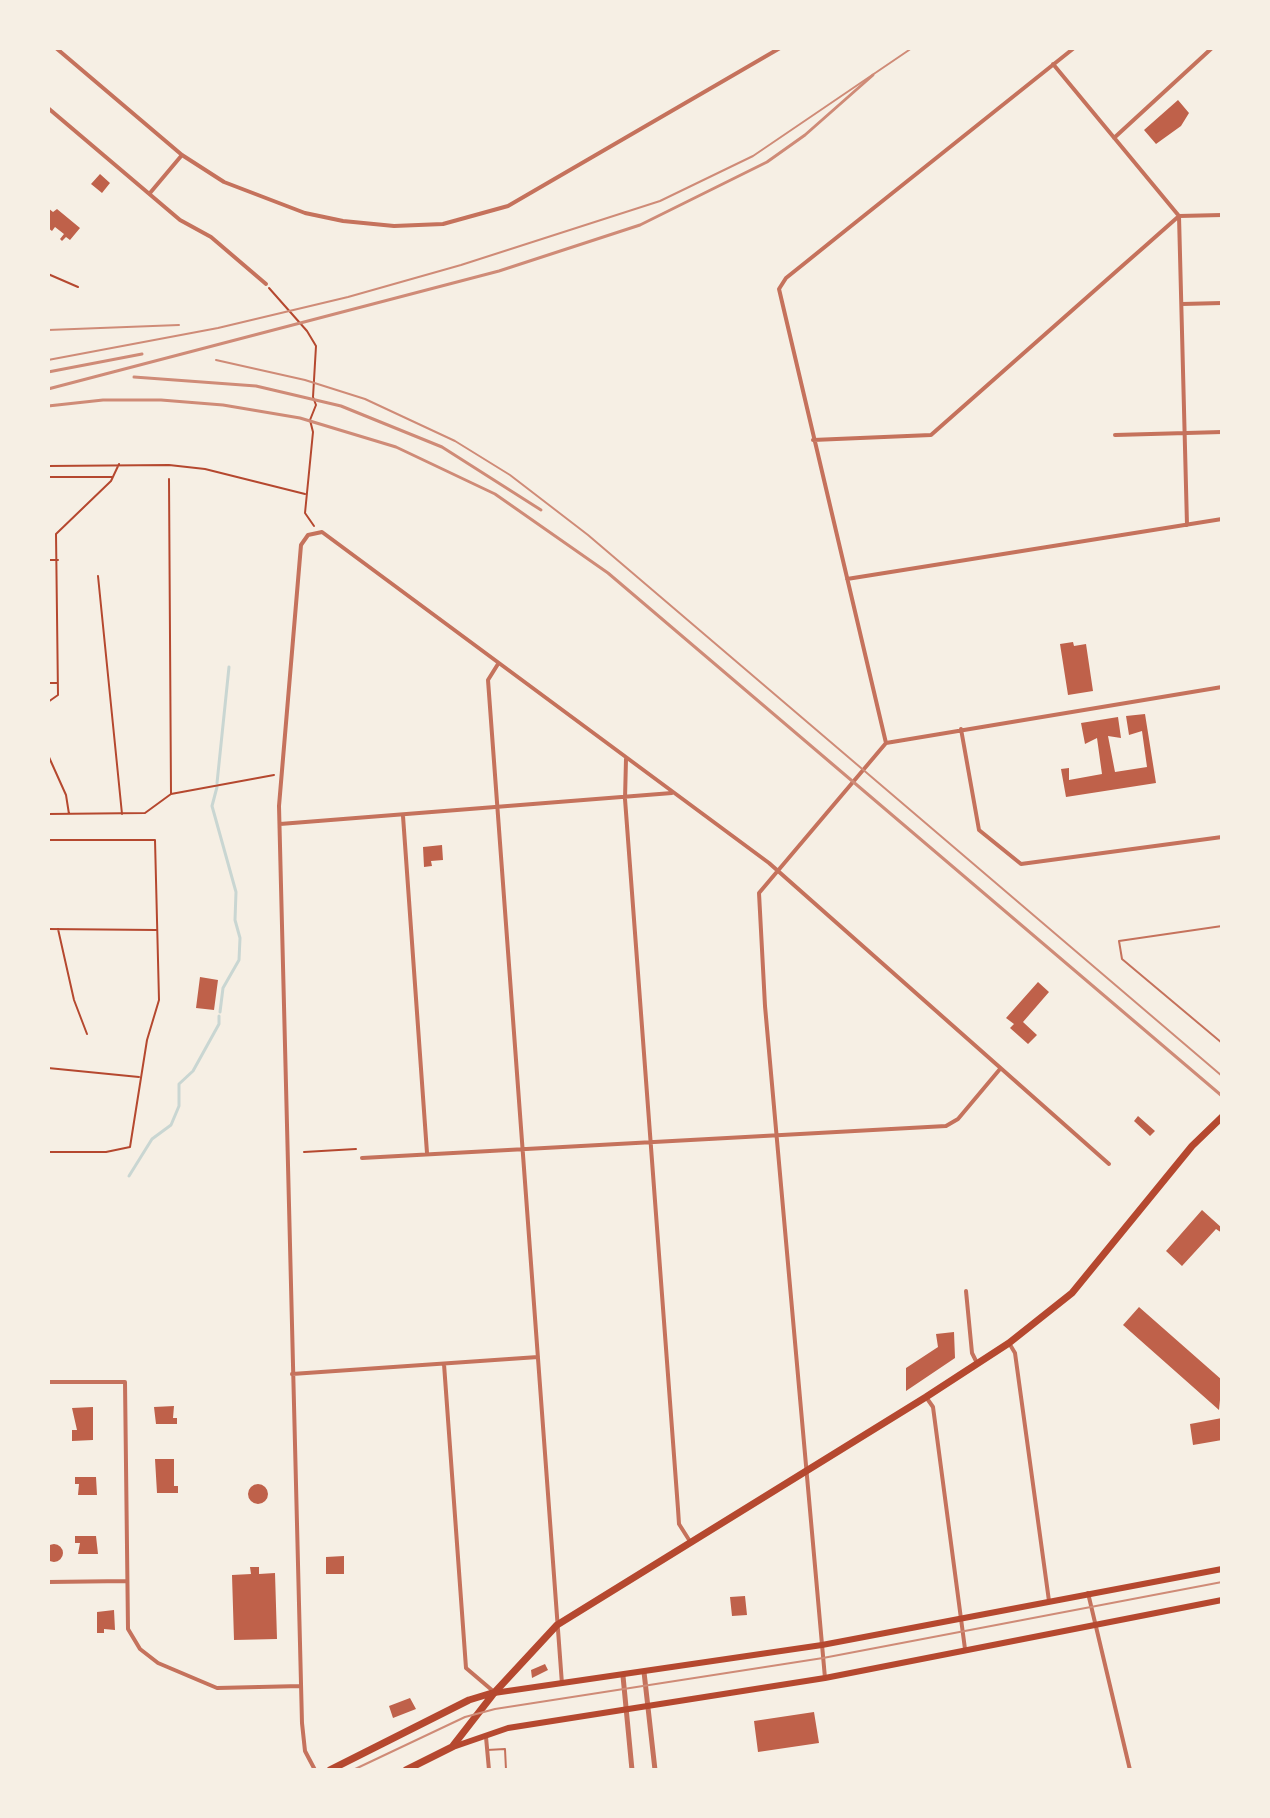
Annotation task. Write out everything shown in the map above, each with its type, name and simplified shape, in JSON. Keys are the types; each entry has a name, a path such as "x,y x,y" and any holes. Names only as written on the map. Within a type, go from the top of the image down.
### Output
{"main road":[{"path":"452,1747 494,1693 557,1625 926,1397 1009,1343 1080,1286 1192,1146 1222,1117"},
{"path":"333,1769 469,1700 494,1693 822,1645 961,1616 1222,1569"},
{"path":"406,1770 485,1733 825,1678 1222,1600"}],"street":[{"path":"56,48 182,155 207,172 278,205 343,221 415,226 471,219 508,206 780,48"},
{"path":"886,743 780,303 782,283 1074,48"},
{"path":"1114,138 1212,48"},
{"path":"1053,64 1179,216 1187,525"},
{"path":"48,108 180,220 211,237 266,284"},
{"path":"150,193 182,155"},
{"path":"813,440 931,435 1179,216 1222,215"},
{"path":"1182,304 1222,303"},
{"path":"1115,435 1222,432"},
{"path":"847,579 1222,519"},
{"path":"315,1770 303,1740 301,1686 279,775 301,545 315,531 322,532 776,870 1109,1164"},
{"path":"498,664 488,680 562,1684"},
{"path":"825,1678 757,903 759,893 886,743 1222,687"},
{"path":"961,729 977,826 981,833 1021,864 1222,837"},
{"path":"626,759 625,799 679,1524 691,1544"},
{"path":"280,824 497,810 673,793"},
{"path":"403,816 427,1154"},
{"path":"362,1158 946,1126 958,1119 1000,1069"},
{"path":"966,1291 972,1353 978,1363"},
{"path":"1009,1343 1015,1353 1049,1601"},
{"path":"292,1374 538,1357"},
{"path":"444,1364 466,1668 494,1693"},
{"path":"48,1382 125,1382 128,1629 140,1649 158,1663 217,1688 301,1686"},
{"path":"926,1397 933,1407 965,1649"},
{"path":"48,1582 127,1581"},
{"path":"1088,1593 1130,1770"},
{"path":"644,1672 655,1770"},
{"path":"623,1676 632,1770"},
{"path":"485,1733 489,1770"}],"lane":[{"path":"1222,926 1119,941 1122,959 1222,1043"},
{"path":"487,1750 505,1749 506,1770"}],"path":[{"path":"48,274 78,287"},
{"path":"266,284 316,346 313,397 316,405 310,420 313,432 305,513 315,531"},
{"path":"48,466 119,464 205,469 307,494"},
{"path":"49,702 58,695 56,534 113,477 119,464"},
{"path":"48,477 113,477"},
{"path":"169,479 171,794"},
{"path":"48,560 58,560"},
{"path":"98,576 122,814"},
{"path":"48,683 58,683"},
{"path":"48,755 66,795 69,814"},
{"path":"48,814 145,813 171,794 274,775"},
{"path":"48,840 149,838 156,843 159,1000 140,1077 130,1147 106,1152 48,1152"},
{"path":"48,929 157,930"},
{"path":"58,929 74,1000 87,1034"},
{"path":"48,1068 140,1077"},
{"path":"304,1152 356,1149"},
{"path":"1222,1725 1222,1734"}],"building":[{"path":"1178,100 1189,113 1181,126 1156,144 1144,130"},
{"path":"100,174 110,183 102,193 91,184"},
{"path":"48,208 53,212 57,209 80,228 70,240 66,237 62,241 60,239 64,234 55,227 52,231 48,228"},
{"path":"1073,642 1074,646 1086,644 1093,691 1068,695 1060,644"},
{"path":"1145,714 1156,783 1066,797 1061,769 1069,768 1069,780 1102,774 1097,738 1085,744 1081,723 1118,717 1121,738 1108,736 1115,772 1147,767 1142,731 1129,735 1126,716"},
{"path":"442,845 443,860 431,861 432,866 424,867 423,847"},
{"path":"200,977 218,980 214,1010 196,1008"},
{"path":"1038,982 1049,992 1023,1022 1037,1035 1028,1044 1010,1028 1014,1024 1006,1018"},
{"path":"1138,1116 1155,1131 1150,1136 1134,1121"},
{"path":"1202,1210 1222,1228 1222,1233 1216,1229 1182,1266 1166,1251"},
{"path":"1139,1307 1222,1380 1219,1410 1123,1325"},
{"path":"954,1332 955,1358 906,1391 906,1368 938,1347 936,1334"},
{"path":"174,1406 173,1418 177,1418 177,1424 156,1424 154,1407"},
{"path":"93,1407 93,1440 72,1441 72,1430 77,1430 72,1408"},
{"path":"1222,1418 1222,1440 1193,1445 1190,1424"},
{"path":"155,1459 174,1459 174,1486 178,1486 178,1493 157,1493"},
{"path":"75,1477 96,1477 97,1495 78,1495 79,1484 75,1484"},
{"path":"258,1484 265,1487 268,1494 265,1501 258,1504 251,1501 248,1494 251,1487"},
{"path":"75,1536 96,1536 98,1554 78,1554 80,1543 75,1543"},
{"path":"54,1544 63,1553 54,1562 45,1553"},
{"path":"344,1556 344,1574 326,1574 326,1557"},
{"path":"250,1567 259,1567 259,1574 275,1573 277,1639 234,1640 232,1575 251,1574"},
{"path":"745,1596 747,1615 732,1616 730,1597"},
{"path":"114,1610 115,1630 104,1629 104,1633 97,1633 97,1612"},
{"path":"545,1664 548,1670 532,1678 531,1670"},
{"path":"410,1698 416,1709 393,1718 389,1706"},
{"path":"814,1712 819,1743 758,1752 754,1721"}],"waterway":[{"path":"217,783 229,667"},
{"path":"217,787 212,806 236,892 235,920 240,938 239,960 223,988 220,1012"},
{"path":"129,1176 152,1139 171,1125 179,1106 179,1084 193,1071 219,1024 219,1016"}],"tram line":[{"path":"48,360 218,328 348,297 461,265 660,201 753,156 912,48"},
{"path":"48,330 179,325"},
{"path":"216,360 305,380 365,399 455,441 510,475 588,535 1222,1076"},
{"path":"353,1770 465,1717 495,1709 823,1658 1222,1582"}],"railway":[{"path":"48,389 499,271 640,225 767,162 805,135 873,75"},
{"path":"48,372 142,354"},
{"path":"134,377 256,386 341,406 442,447 541,510"},
{"path":"48,406 103,400 161,400 223,405 300,418 396,447 495,494 608,573 1222,1096"}]}
